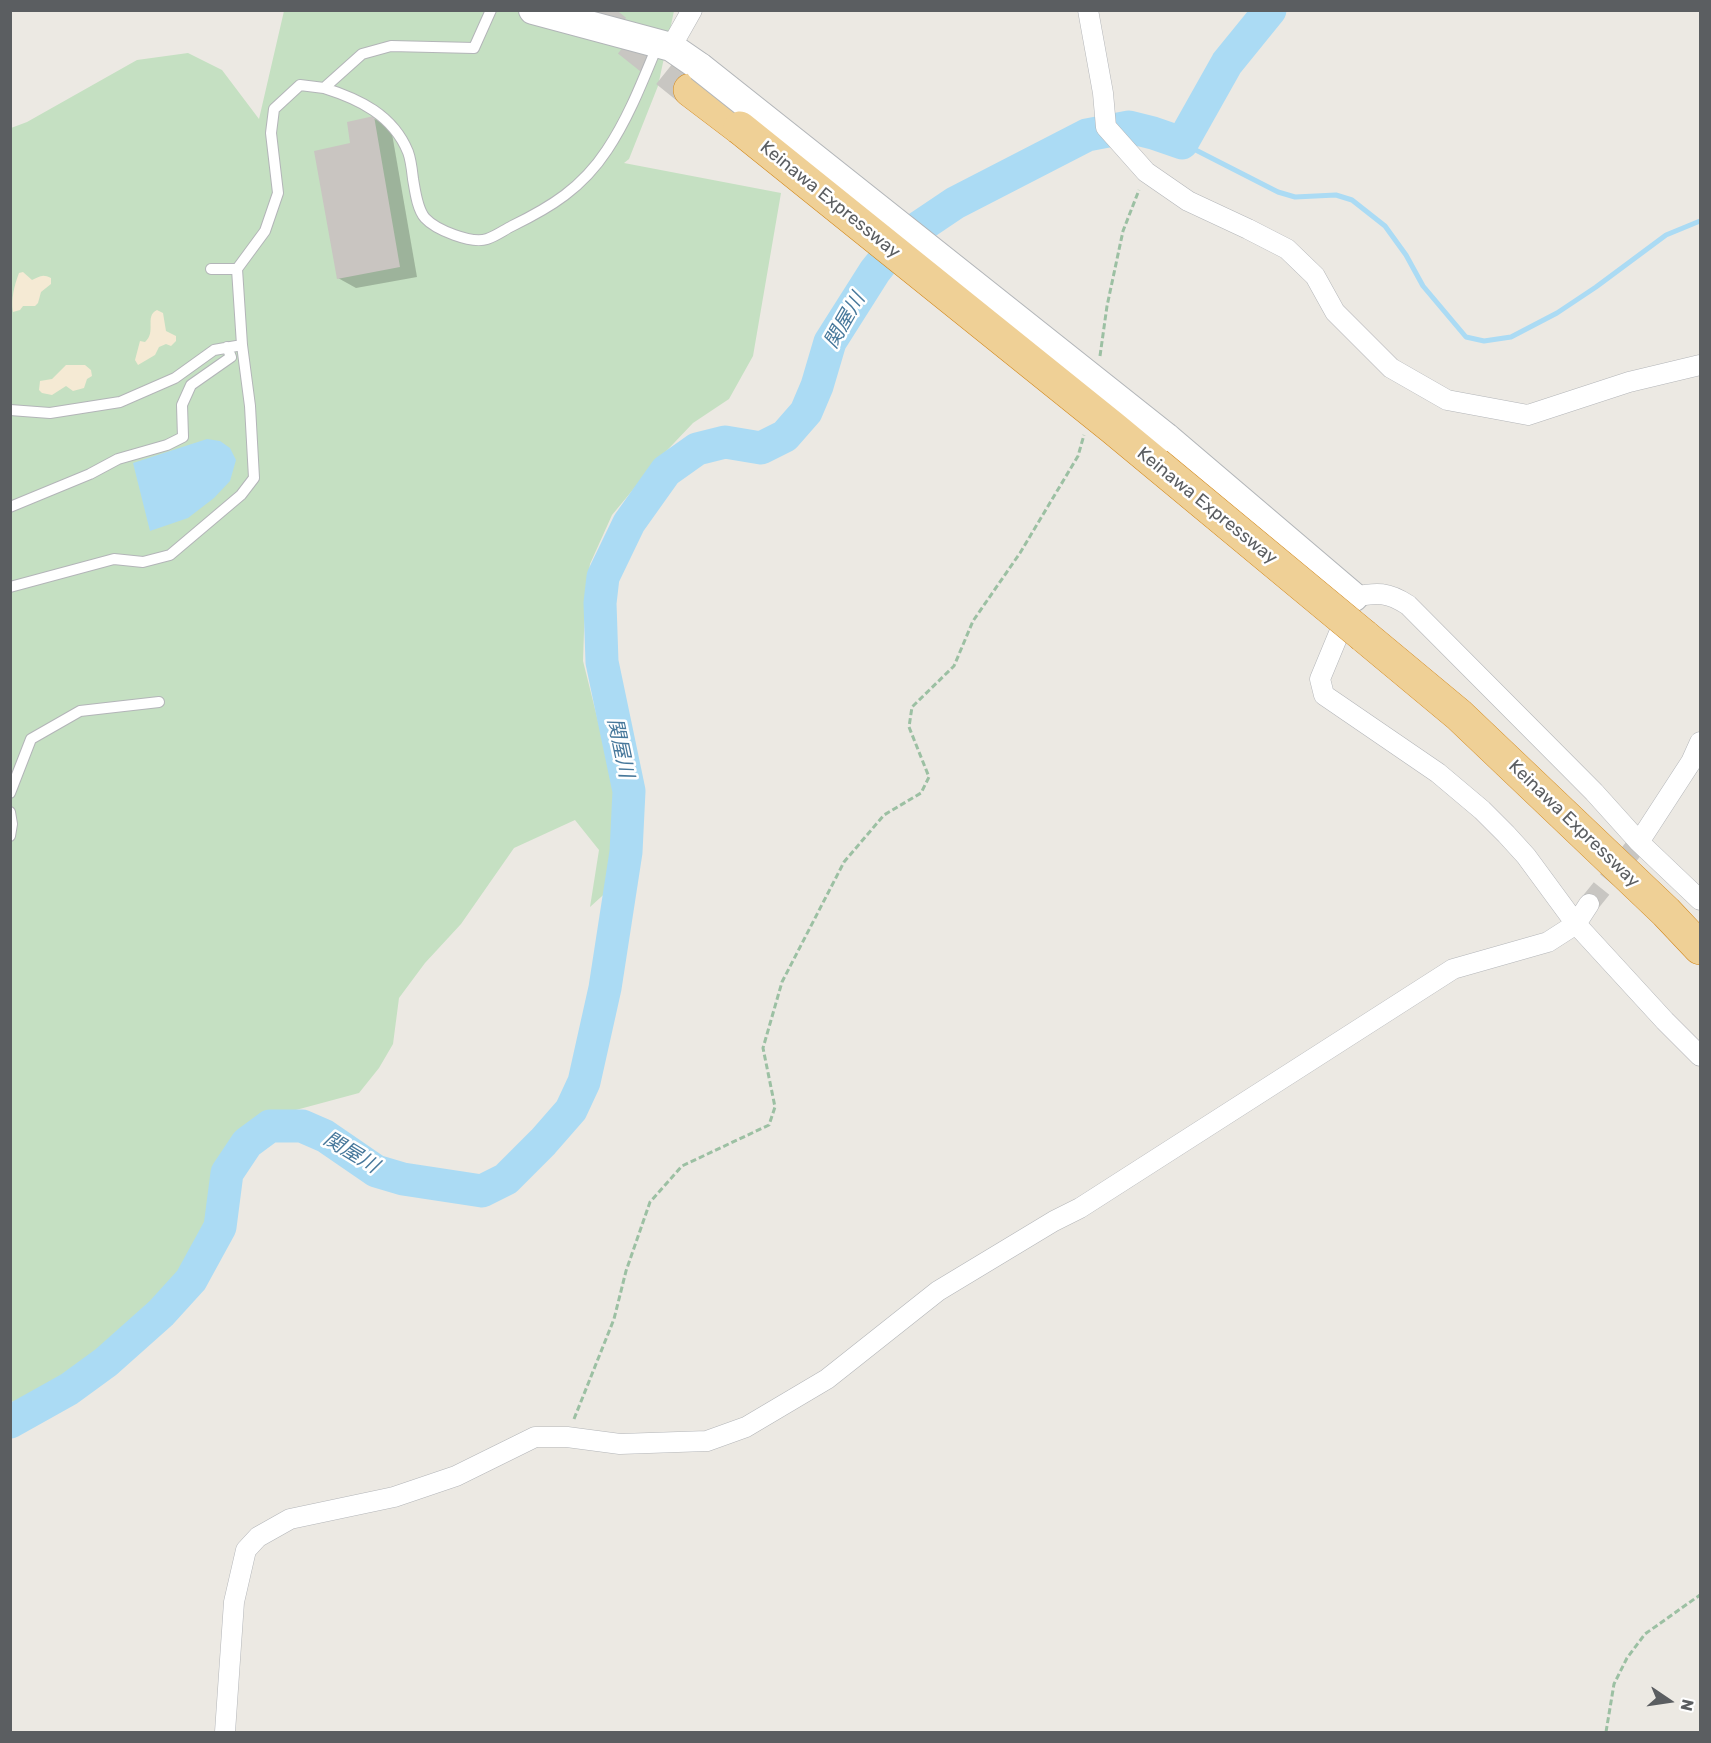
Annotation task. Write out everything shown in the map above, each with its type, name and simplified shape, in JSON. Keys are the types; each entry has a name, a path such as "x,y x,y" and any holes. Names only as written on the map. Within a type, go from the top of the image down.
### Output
{"highway":[{"name":"Keinawa Expressway","path":"695,79 740,128 1113,428 1459,715 1701,948"}],"street":[{"path":"533,10 665,45 695,79 1166,437 1354,597"},
{"path":"665,45 692,10"},
{"path":"1088,10 1103,93 1106,127 1146,172 1188,201 1287,249 1315,276 1335,312 1390,368 1447,400 1528,415 1629,382 1701,365"},
{"path":"1354,597 1375,592 1397,597 1408,604 1593,792 1639,842 1701,900"},
{"path":"1354,597 1320,679 1323,695 1438,773 1482,810 1526,856 1576,924 1665,1021 1701,1056"},
{"path":"1639,842 1696,764 1701,742"},
{"path":"225,1732 234,1602 246,1550 258,1537 290,1519 394,1497 456,1476 535,1437 567,1437 620,1444 707,1441 746,1427 827,1379 938,1292 1080,1208 1453,969 1548,942 1576,924 1589,903"}],"lane":[{"path":"324,88 362,54 391,46 474,48 491,10"},
{"path":"10,587 114,559 143,562 170,555 241,495 254,478 250,406 242,345 237,268 265,231 278,192 272,133 274,108 300,85 324,88 350,96 368,105 383,117 398,134 408,153 416,195 423,216 439,229 461,237 486,239 560,200 580,182 606,152 665,45"},
{"path":"211,269 237,268"},
{"path":"10,410 50,413 120,402 176,378 214,350 242,345"},
{"path":"10,507 90,474 118,459 167,445 183,437 182,405 191,385 231,357 227,347"},
{"path":"10,793 31,739 80,711 159,702"},
{"path":"10,812 12,824 10,836"}],"path":[{"path":"1099,363 1107,306 1123,231 1146,172"},
{"path":"567,1437 614,1319 626,1270 650,1202 682,1167 769,1125 775,1107 763,1048 782,982 844,862 884,815 921,793 929,777 909,727 912,706 954,666 973,621 1020,553 1078,456 1087,427"},
{"path":"1606,1732 1614,1684 1627,1659 1645,1634 1701,1595"}],"green space":[{"path":"284,11 674,11 658,86 629,159 624,163 781,193 753,356 729,399 693,423 655,463 612,515 590,564 585,602 583,661 615,789 611,888 590,907 599,850 575,820 514,848 461,924 425,963 399,998 393,1044 379,1068 359,1093 281,1114 242,1132 222,1163 196,1254 180,1275 104,1347 29,1398 11,1402 11,128 27,122 137,60 188,53 222,70 259,119"}],"sand":[{"path":"23,272 32,280 41,276 51,278 51,284 41,292 35,306 23,306 20,310 13,312 14,288 19,273"},
{"path":"157,310 163,313 166,331 176,336 176,341 171,346 166,344 159,347 155,355 138,365 135,360 140,341 145,342 148,338 151,316"},
{"path":"66,365 85,365 91,370 92,376 87,379 84,388 73,391 66,386 52,395 42,393 39,390 40,381 52,379"}],"water":[{"path":"207,439 220,441 230,448 236,460 230,481 214,498 188,518 150,531 133,463"}],"building":[{"path":"374,116 400,267 337,279 314,151 350,143 347,122"}],"waterway":[{"name":"関屋川","path":"10,1422 69,1389 106,1362 161,1313 191,1280 220,1227 227,1173 247,1143 270,1126 302,1126 325,1136 376,1171 403,1179 482,1191 506,1179 543,1142 571,1110 584,1082 605,988 626,852 629,791 602,662 600,603 603,577 629,523 666,471 697,449 725,442 761,448 785,436 806,412 817,386 830,342 875,271 900,240 955,203 1087,135 1129,127 1182,143 1227,63 1270,10"},
{"path":"1182,143 1278,192 1295,197 1336,195 1352,200 1385,226 1406,255 1423,286 1466,337 1484,341 1511,337 1557,313 1666,235 1700,221"}],"tunnel":[{"path":"590,10 690,90"},
{"path":"1589,904 1639,842"}]}
